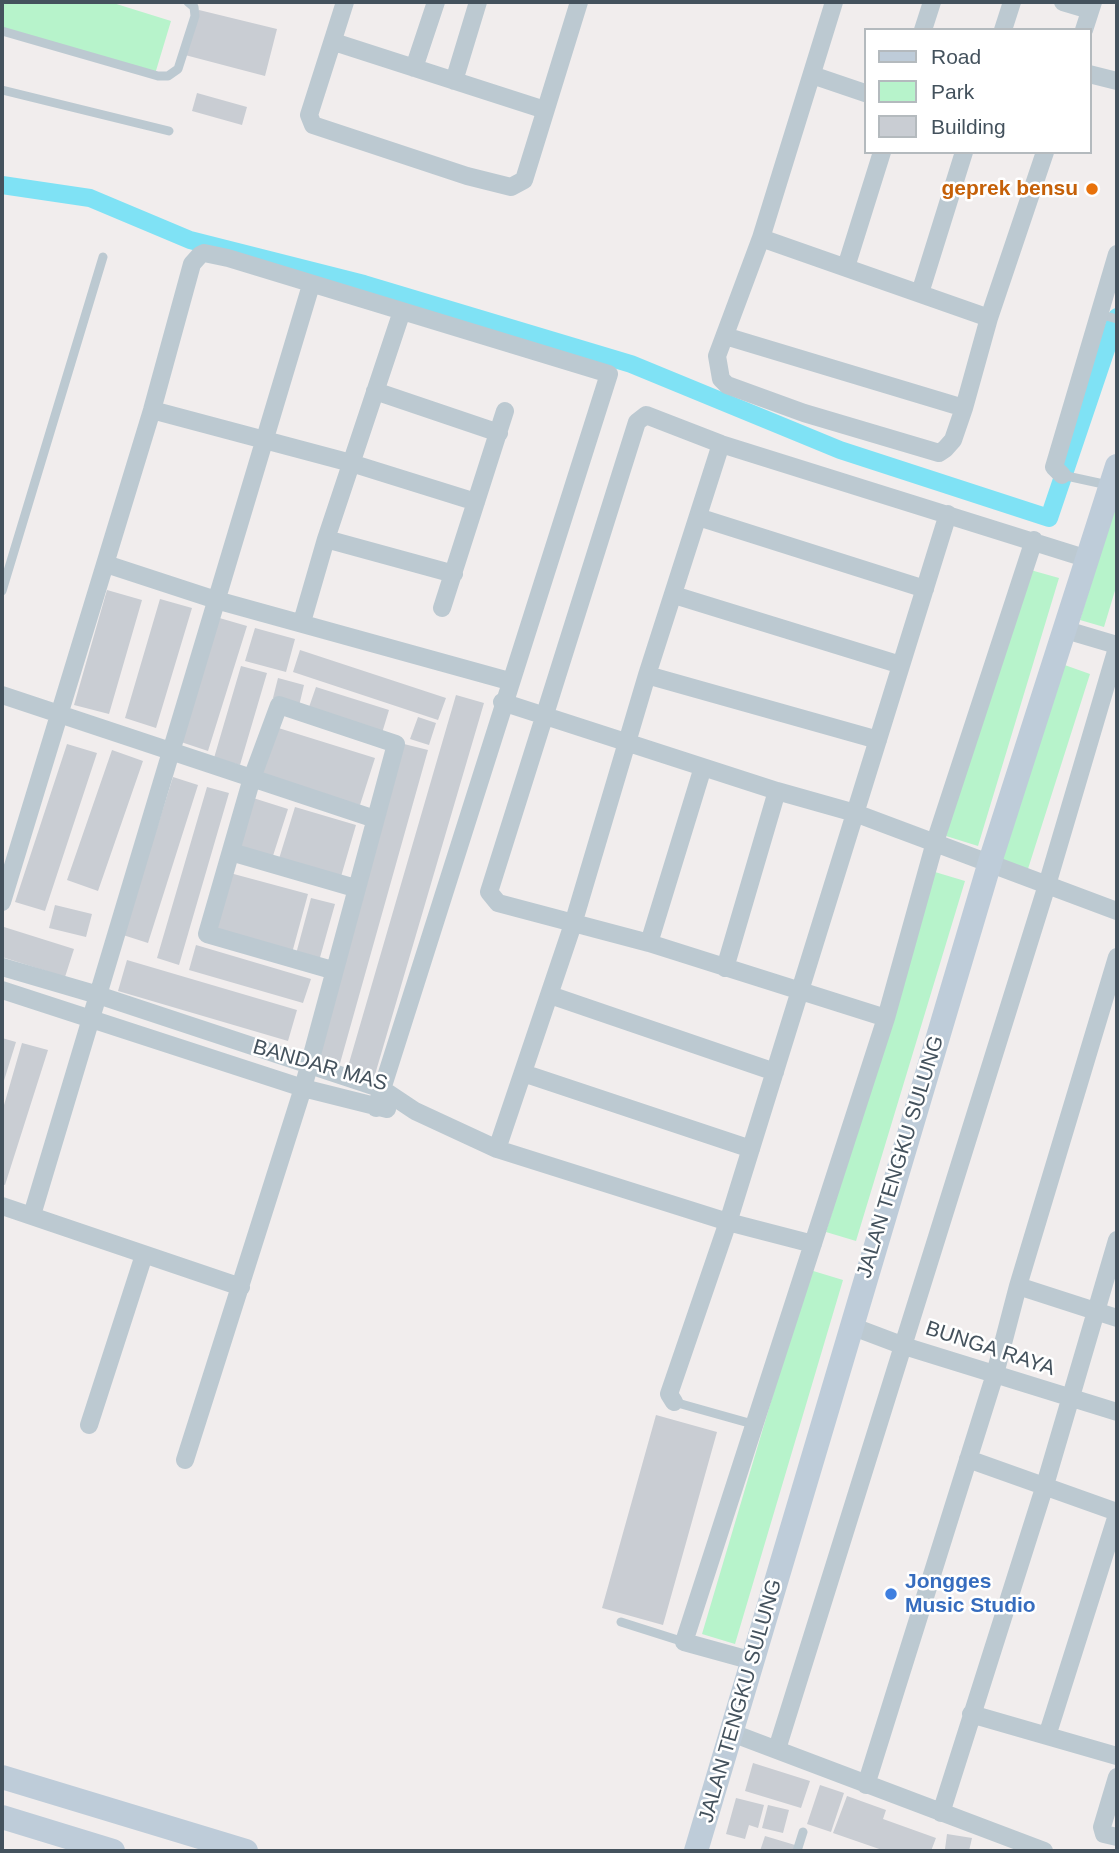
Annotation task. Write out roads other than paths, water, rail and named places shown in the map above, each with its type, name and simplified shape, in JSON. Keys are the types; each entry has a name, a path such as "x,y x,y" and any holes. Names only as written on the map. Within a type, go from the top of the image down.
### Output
{"street":[{"path":"345,2 309,115 313,125 442,168 511,187 524,180 579,2"},
{"path":"414,68 436,2"},
{"path":"454,81 478,2"},
{"path":"834,2 761,238 718,356 720,379 727,385 939,453 953,440 989,318 1043,154"},
{"path":"924,28 932,2"},
{"path":"1004,28 1013,2"},
{"path":"1063,2 1092,6 1085,28"},
{"path":"334,42 545,110"},
{"path":"1091,74 1117,81"},
{"path":"812,75 864,93"},
{"path":"846,267 881,154"},
{"path":"920,293 963,154"},
{"path":"761,238 989,318"},
{"path":"2,902 61,716 152,410 192,264 200,255 204,253 228,258 311,285 514,343 610,375 502,702 376,1108"},
{"path":"1062,475 1055,467 1108,317 1117,254"},
{"path":"32,1214 311,285"},
{"path":"302,622 326,539 402,311"},
{"path":"725,336 964,408"},
{"path":"375,391 499,433"},
{"path":"152,410 351,463 476,502"},
{"path":"442,608 505,411"},
{"path":"886,1018 649,943 498,903 489,892 637,422 646,415 721,444 1034,540 1087,559"},
{"path":"497,1149 573,924 626,741 721,444"},
{"name":"JALAN TENGKU SULUNG","path":"696,1851 989,862 1066,630 1087,559 1106,477"},
{"path":"674,1402 669,1394 728,1222 948,514"},
{"path":"698,517 925,589"},
{"path":"326,539 454,574"},
{"path":"753,1661 684,1642 886,1018 936,842 1034,540"},
{"path":"106,564 216,600 509,681"},
{"path":"674,595 901,665"},
{"path":"777,1749 1047,885 1117,646 1066,630"},
{"path":"647,675 878,740"},
{"path":"2,695 375,819"},
{"path":"502,702 703,768 855,813 1117,911"},
{"path":"185,1460 303,1088 332,970 395,741 279,705 252,779 208,934 332,970"},
{"path":"649,943 703,768"},
{"path":"725,968 778,791"},
{"path":"230,852 355,888"},
{"path":"866,1785 995,1374 1018,1286 1114,980 1117,957"},
{"name":"BANDAR MAS","path":"2,967 308,1063 382,1089 415,1111"},
{"name":"BANDAR MAS","path":"2,990 303,1088 376,1108 415,1111"},
{"path":"550,995 775,1072"},
{"path":"523,1073 751,1149"},
{"path":"415,1111 497,1149 728,1222 813,1244"},
{"path":"2,1206 241,1287"},
{"path":"941,1813 1045,1485 1117,1241"},
{"path":"89,1425 144,1255"},
{"path":"1018,1286 1117,1318"},
{"name":"BUNGA RAYA","path":"851,1326 904,1346 1117,1412"},
{"path":"968,1460 1045,1485 1117,1513 1047,1736"},
{"path":"971,1714 1117,1756"},
{"path":"732,1733 1044,1851"},
{"path":"2,1777 246,1851"},
{"path":"1117,1777 1102,1827 1104,1834 1117,1838"},
{"path":"2,1817 113,1851"}],"lane":[{"path":"2,31 158,76 168,76 177,70 195,16 194,7 188,2"},
{"path":"2,90 169,131"},
{"path":"2,591 103,257"},
{"path":"1062,475 1106,477"},
{"path":"674,1402 756,1425"},
{"path":"621,1622 684,1642"},
{"path":"797,1851 803,1832"}],"waterway":[{"path":"2,185 90,198 190,240 364,284 631,364 840,450 1049,518 1117,317"}],"place":[{"name":"geprek bensu","path":"1092,189"},
{"name":"Jongges Music Studio","path":"891,1594"}]}
